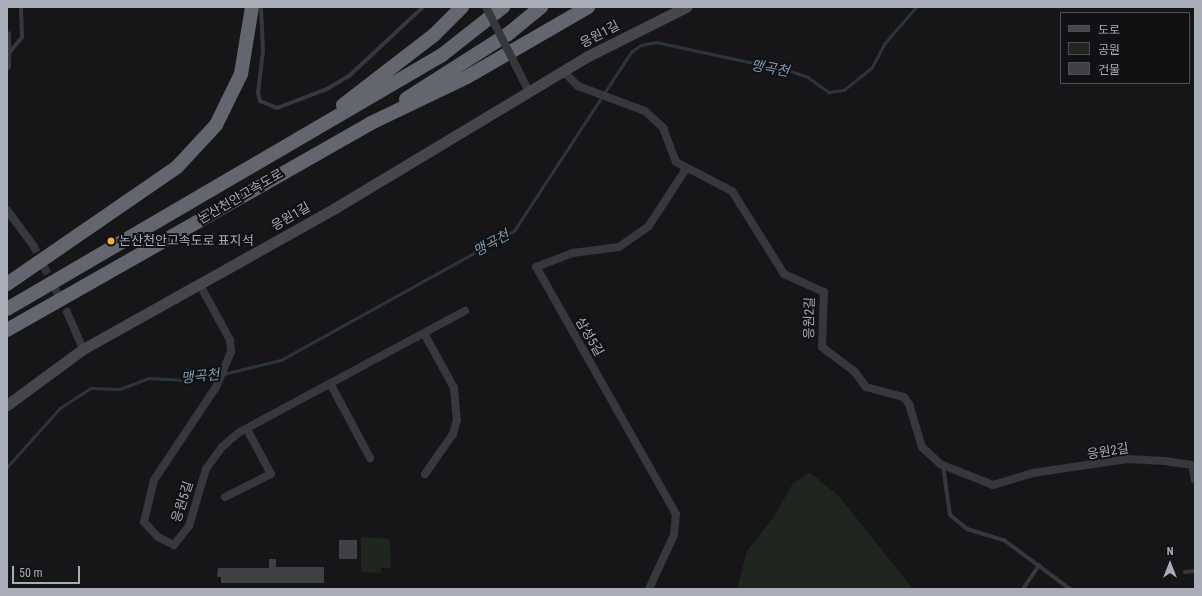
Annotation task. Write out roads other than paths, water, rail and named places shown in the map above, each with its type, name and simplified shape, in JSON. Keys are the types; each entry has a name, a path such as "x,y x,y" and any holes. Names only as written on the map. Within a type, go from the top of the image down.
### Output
{"highway":[{"path":"7,284 177,167 216,125 241,74 252,7"},
{"path":"280,152 434,35 462,7"},
{"path":"280,152 442,55 503,7"},
{"path":"371,123 508,34 541,7"},
{"path":"371,123 467,77 588,7"},
{"name":"논산천안고속도로","path":"7,330 371,123"},
{"name":"논산천안고속도로","path":"7,309 280,152"}],"street":[{"path":"486,7 529,92"},
{"name":"응원1길","path":"7,405 83,349 200,285 564,72 686,7"},
{"path":"7,35 10,52 7,66"},
{"name":"응원2길","path":"564,72 578,86 606,97 627,101 654,119 663,128 676,162 686,169 732,191 784,274 824,292 822,347 854,371 866,387 904,397 922,447 943,466 993,484 1033,473 1127,459 1148,460 1192,465 1195,480"},
{"name":"삼성5길","path":"649,589 674,535 676,514 536,267 573,254 619,247 648,227 686,169"},
{"path":"7,210 33,245"},
{"name":"응원5길","path":"200,285 230,340 226,364 216,387 154,480 144,522 158,537 174,545 182,538 189,526 206,469 222,447 247,429 425,335 465,311"},
{"path":"67,312 83,349"},
{"path":"425,335 454,388 458,420 453,434 425,474"},
{"path":"331,385 370,458"},
{"path":"225,496 271,474 247,429"}],"lane":[{"path":"10,52 22,37 21,7"},
{"path":"261,7 263,51 258,93 260,101 277,108 327,89 349,76 423,7"},
{"path":"943,466 950,515 967,529 1004,540 1070,589"},
{"path":"1023,589 1039,565"},
{"path":"1185,572 1195,571"}],"waterway":[{"name":"맹곡천","path":"223,374 281,360 514,231 631,52 641,45 656,42 791,71 808,77 829,92 844,90 872,67 884,44 916,7"},
{"name":"맹곡천","path":"7,467 60,408 91,388 120,389 148,378 187,380 218,375"}],"tunnel":[{"path":"33,245 67,312"}],"place":[{"name":"논산천안고속도로 표지석","path":"111,241"}]}
